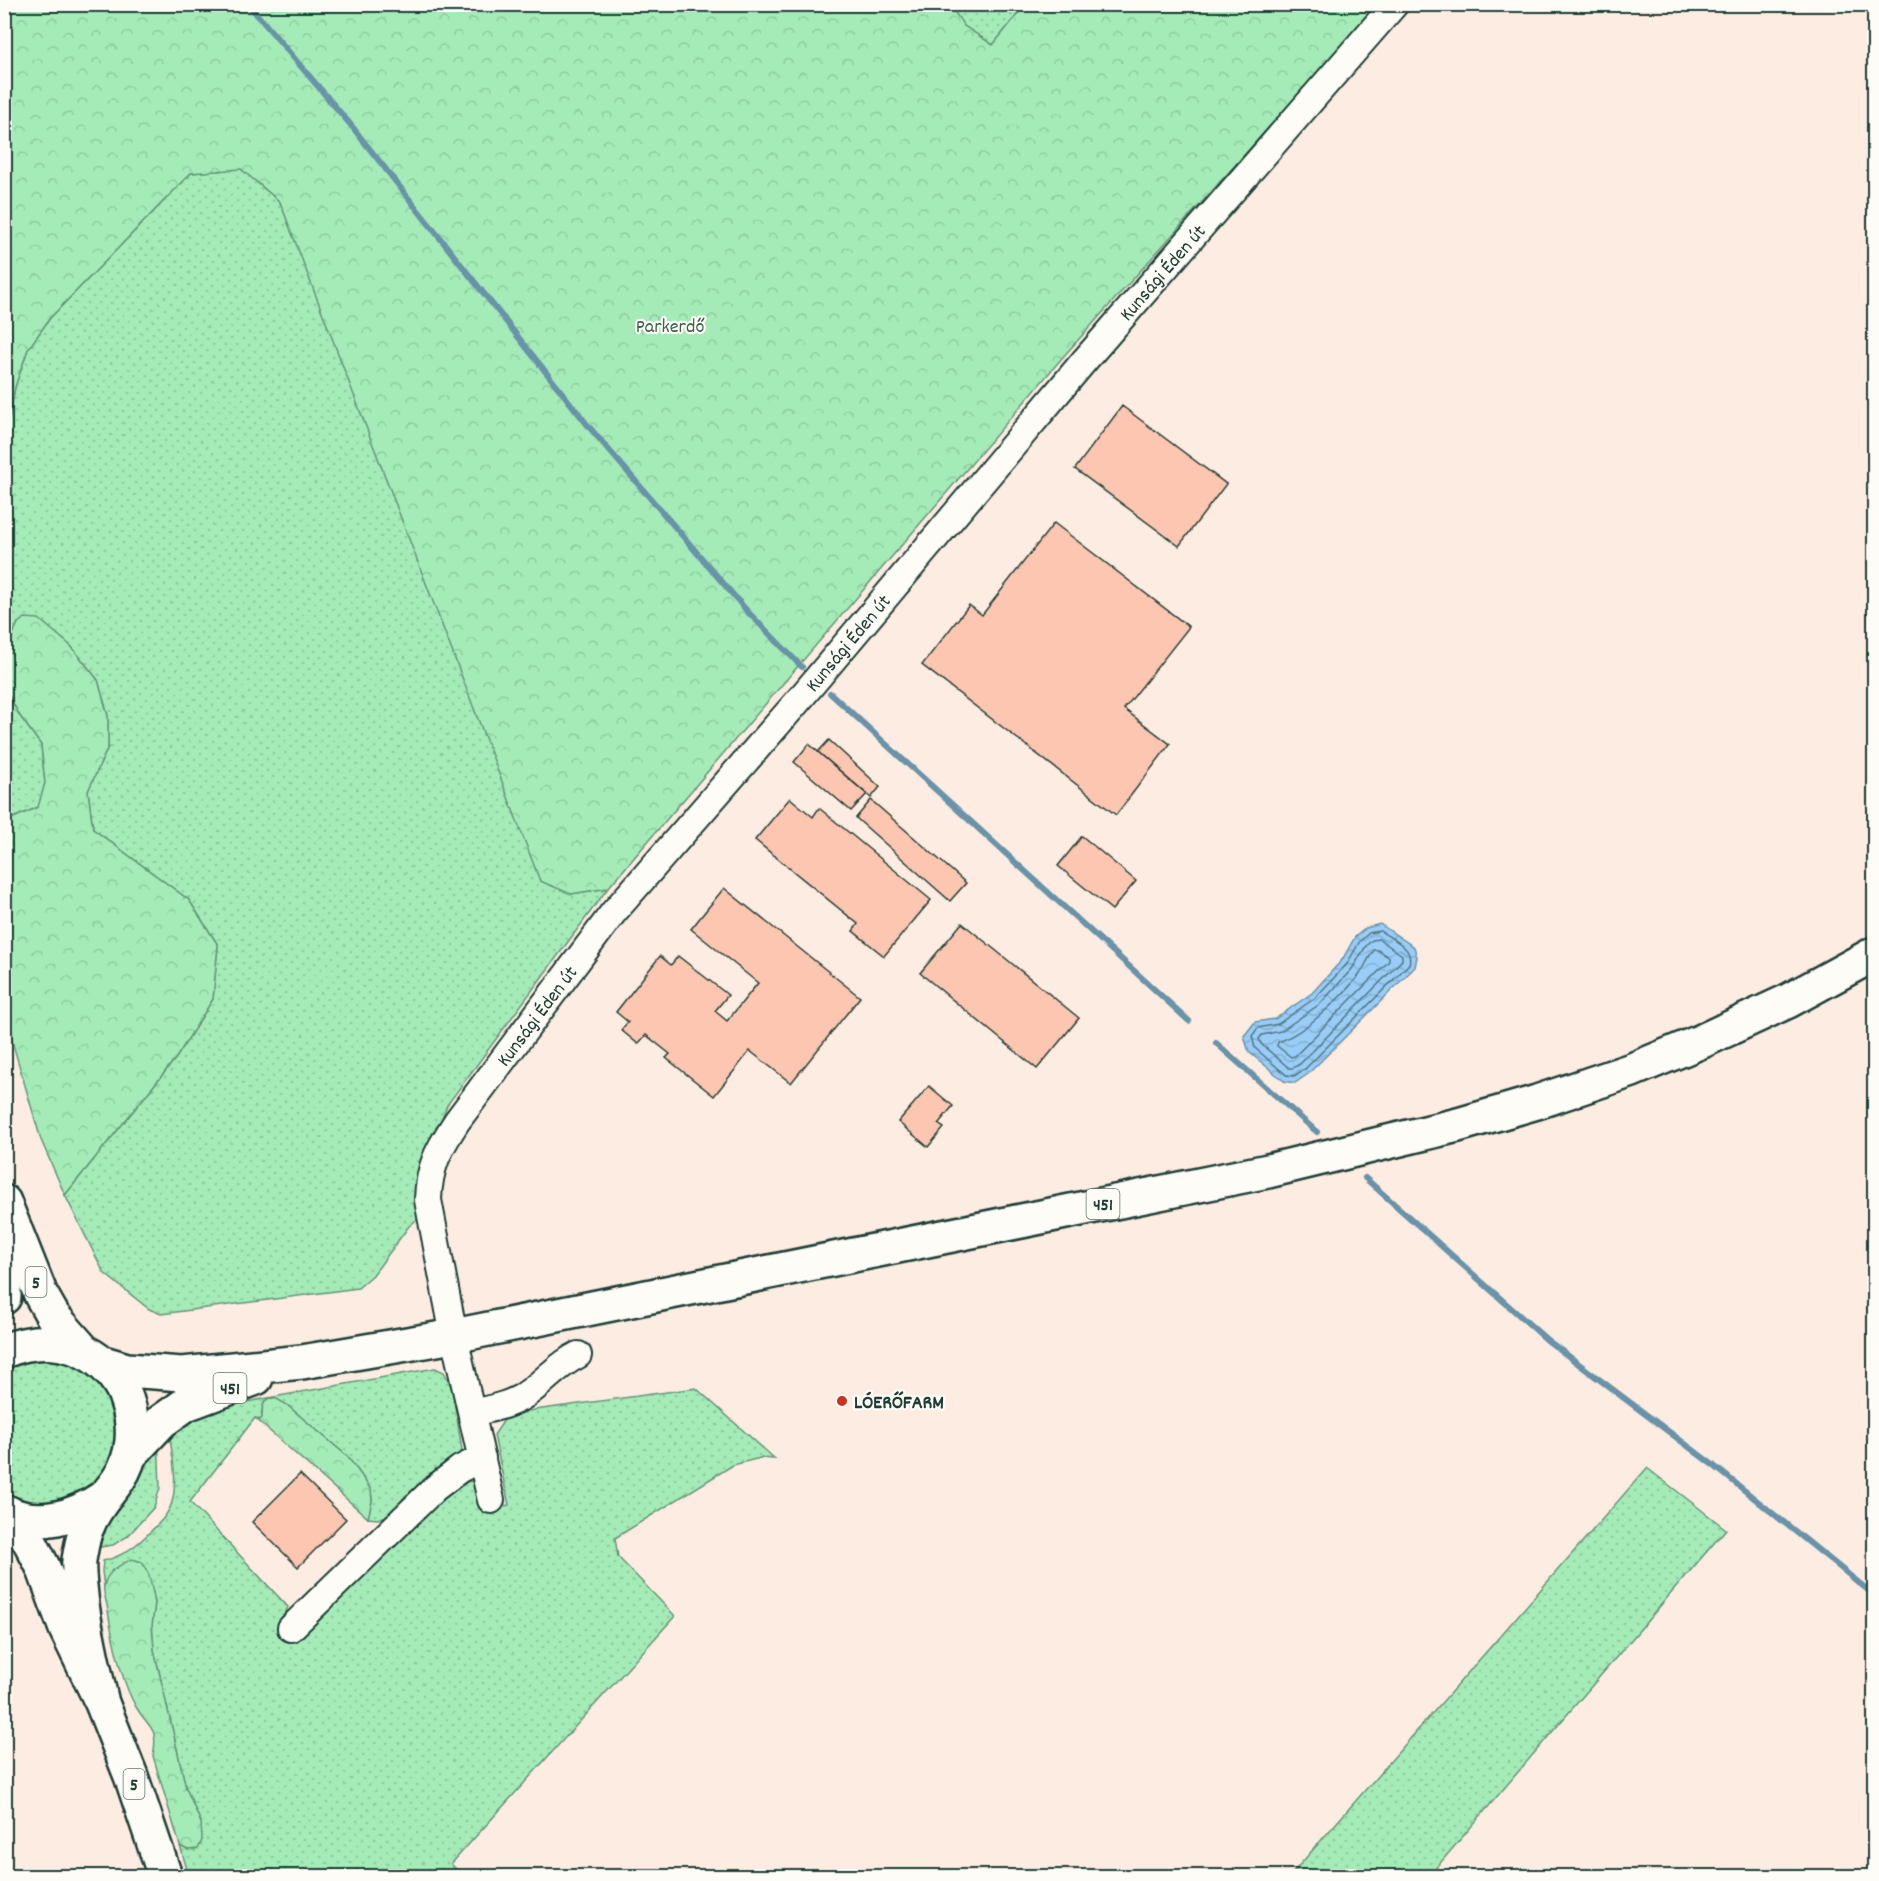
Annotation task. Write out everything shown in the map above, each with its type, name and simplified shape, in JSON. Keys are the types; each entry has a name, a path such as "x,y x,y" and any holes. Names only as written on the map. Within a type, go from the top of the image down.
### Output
{"main road":[{"name":"451","path":"92,1357 128,1370 182,1374 302,1362 454,1336 1268,1171 1458,1125 1537,1102 1622,1073 1702,1041 1788,1001 1875,954"},
{"name":"5","path":"4,1202 41,1295 53,1316 92,1357 115,1377 125,1394 132,1414 133,1434 130,1455 120,1478 104,1497 87,1525 79,1560 79,1581 85,1629 102,1703"},
{"name":"5","path":"4,1272 4,1297"},
{"path":"4,1351 33,1342 51,1342 68,1345 92,1357"},
{"name":"451","path":"130,1455 162,1420 186,1404 302,1362"},
{"name":"5","path":"7,1512 28,1519 49,1520 87,1509 104,1497"},
{"name":"5","path":"7,1512 30,1542 43,1567 66,1629 102,1703 131,1776 165,1876"}],"street":[{"name":"Kunsági Éden út","path":"491,1500 454,1336 428,1200 428,1180 439,1149 457,1121 614,913 798,701 1085,360 1395,4"},
{"path":"472,1413 523,1397 563,1362 578,1355"},
{"path":"291,1628 435,1488 460,1469 482,1458"}],"green space":[{"name":"Parkerdő","path":"949,4 964,26 993,45 1025,5 1379,5 1062,358 608,888 571,894 540,881 280,202 241,169 191,173 50,318 28,349 15,387 5,440 5,5"},
{"path":"949,5 1025,5 993,45 964,27"},
{"path":"241,168 280,202 571,894 608,888 447,1105 431,1146 423,1215 409,1226 373,1275 358,1288 161,1314 149,1309 104,1273 65,1195 176,1058 213,999 218,945 189,900 93,829 88,791 108,747 108,716 98,680 71,646 18,623 5,653 5,440 15,387 28,349 50,318 191,173"},
{"path":"25,618 39,619 71,646 98,680 108,716 108,747 88,791 93,829 189,900 218,945 213,999 176,1058 65,1195 41,1140 5,1017 5,816 14,818 38,807 45,783 41,745 20,716 5,688 5,653 18,623"},
{"path":"4,688 20,716 41,745 45,783 39,807 13,818 5,816"},
{"path":"73,1350 130,1421 93,1503 5,1508 5,1355"},
{"path":"435,1368 444,1372 452,1388 462,1450 458,1459 405,1496 392,1514 378,1519 368,1518 372,1501 371,1490 347,1456 287,1405 271,1398 263,1405 262,1418 260,1420 255,1418 190,1502 288,1607 283,1618 283,1634 293,1641 303,1635 365,1574 405,1530 464,1482 475,1481 483,1511 509,1505 494,1435 506,1417 520,1412 696,1388 775,1459 760,1458 733,1465 615,1538 618,1557 675,1616 451,1864 458,1871 454,1876 189,1876 180,1846 188,1850 201,1823 186,1788 154,1650 152,1626 155,1602 112,1570 104,1587 103,1561 132,1548 158,1524 168,1511 174,1494 174,1467 169,1432 184,1419 218,1407"},
{"path":"269,1398 277,1399 287,1405 347,1456 371,1490 372,1501 368,1518 255,1418 260,1420 262,1418 263,1406"},
{"path":"158,1435 160,1488 154,1507 128,1536 113,1545 100,1547 116,1503"},
{"path":"1647,1468 1726,1529 1429,1876 1290,1876"},
{"path":"132,1559 142,1562 149,1575 155,1602 152,1626 154,1650 186,1788 201,1823 202,1840 198,1849 188,1850 180,1846 153,1756 154,1733 130,1696 114,1644 104,1594 105,1581 118,1566"}],"water":[{"path":"1380,924 1414,947 1417,957 1415,967 1308,1074 1295,1083 1284,1081 1249,1052 1244,1036 1255,1022 1275,1019 1312,993 1342,960 1355,937 1366,928"}],"building":[{"path":"1122,406 1226,484 1179,546 1075,469"},
{"path":"1054,523 1189,627 1124,709 1170,744 1116,815 922,665 969,605 982,615"},
{"path":"829,740 880,787 871,798 818,752"},
{"path":"809,744 867,794 851,811 794,762"},
{"path":"790,798 813,817 819,808 931,900 884,956 853,931 858,924 755,840"},
{"path":"871,800 966,883 950,901 856,818"},
{"path":"1082,836 1136,881 1112,910 1058,866"},
{"path":"724,888 860,997 791,1083 750,1051 714,1096 666,1058 670,1054 646,1035 638,1044 621,1030 628,1022 616,1012 660,956 671,965 678,956 728,995 715,1011 727,1021 758,983 691,929"},
{"path":"962,923 1079,1018 1037,1069 920,973"},
{"path":"929,1086 953,1106 938,1124 944,1128 928,1147 898,1122"},
{"path":"300,1474 346,1519 298,1567 252,1522"}],"waterway":[{"path":"248,4 350,124 590,428 747,611 802,667"},
{"path":"830,693 1189,1021"},
{"path":"1216,1043 1317,1132"},
{"path":"1365,1178 1547,1340 1713,1465 1874,1595"}],"place":[{"name":"LÓERŐFARM","path":"842,1401"}]}
